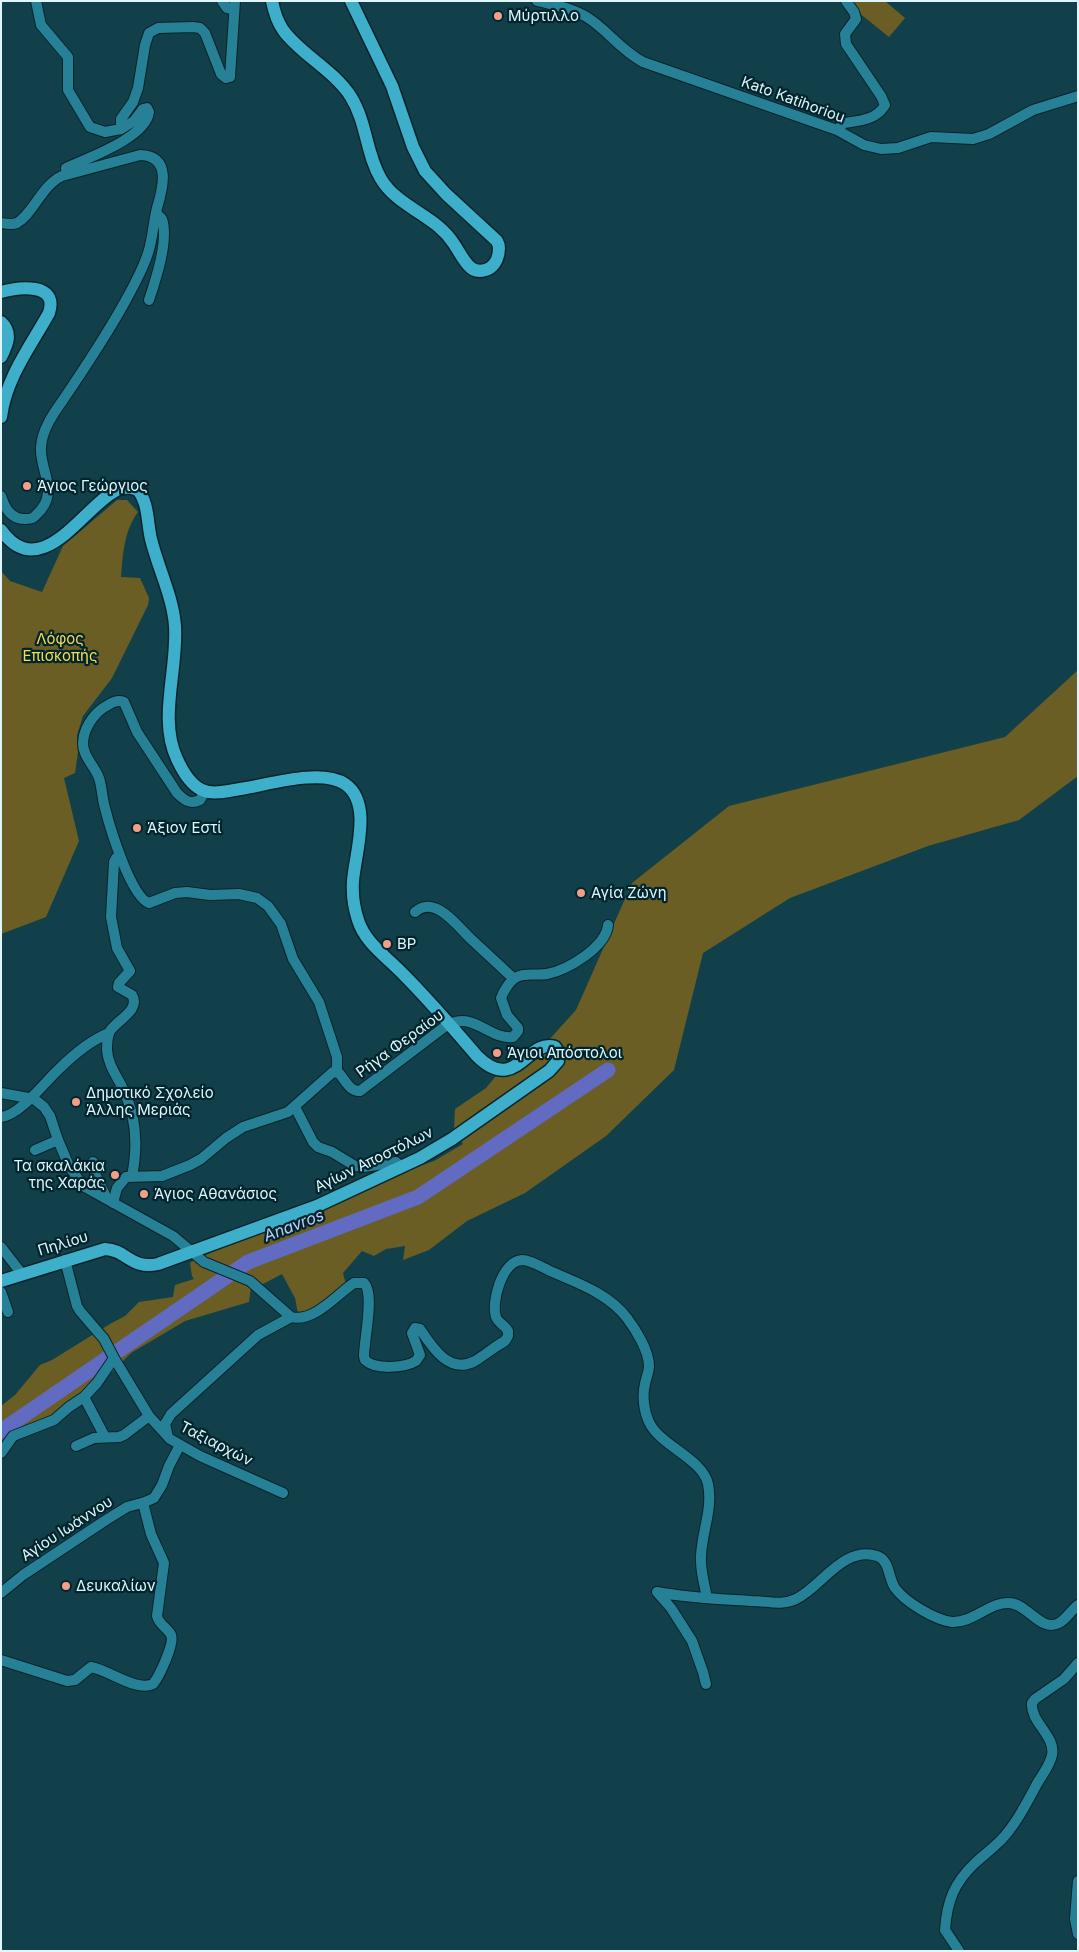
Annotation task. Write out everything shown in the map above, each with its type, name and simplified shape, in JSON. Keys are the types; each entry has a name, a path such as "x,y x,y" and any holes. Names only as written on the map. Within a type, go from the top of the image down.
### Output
{"main road":[{"path":"272,1 279,23 286,34 337,80 352,99 360,115 378,173 386,186 401,200 440,228 470,268 478,271 488,269 494,265 498,256 499,246 497,241 446,194 425,171 416,152 392,86 352,1"},
{"path":"1,292 34,288 48,297 51,306 49,313 11,379 5,394 1,417"},
{"path":"1,322 6,328 8,336 1,357"},
{"path":"1,530 9,540 19,546 34,548 44,546 64,536 116,491 132,488 140,493 146,505 150,536 175,624 176,641 170,718 172,743 177,759 189,778 198,788 205,791"},
{"name":"Αγίων Αποστόλων","path":"191,1252 317,1206 430,1153 548,1071 559,1058 558,1049 553,1046 546,1046 536,1050 516,1067 508,1069 497,1068 480,1058 361,930 354,906 354,875 361,818 357,800 349,787 332,779 309,778 226,792 205,791"},
{"name":"Πηλίου","path":"1,1281 97,1250 108,1249 116,1251 138,1264 153,1266 191,1252"}],"street":[{"path":"36,1 41,25 68,57 68,90 89,125 101,132 121,129 134,121 142,110 148,109 148,118 132,135 119,144 66,168 67,174"},
{"path":"121,129 121,119 131,105 138,88 145,41 151,31 158,28 200,28 205,33 221,74 228,78 231,72 234,5 227,8 222,1"},
{"name":"Kato Katihoriou","path":"537,1 572,10 585,16 626,51 647,64 837,130 864,145 882,149 898,148 931,137 973,139 989,134 1033,110 1078,96"},
{"path":"837,130 844,122 860,121 876,114 885,105 882,96 846,44 845,34 856,19 854,12 846,1"},
{"path":"1,224 19,222 54,180 67,174 140,155 152,157 161,167 163,176 149,251 138,278 99,347 56,410 44,434 41,453 48,486 43,506 33,518 14,518 1,496"},
{"path":"149,300 160,263 164,228 162,219 156,213"},
{"path":"205,791 200,800 191,802 184,800 177,793 137,732 124,702 115,702 100,711 88,726 83,746 87,758 99,778 105,809 120,856 137,892 146,903 153,903 175,893 187,892 205,895 239,894 257,898 268,906 281,924 292,959 319,1002 337,1057 337,1072"},
{"path":"1,1117 10,1115 88,1044 109,1033 132,1009 135,1001 132,995 118,987 119,983 130,971 117,948 111,917 114,862 120,856"},
{"path":"415,912 423,907 429,907 444,913 513,978 522,975 548,974 567,967 587,954 604,939 608,926"},
{"name":"Ρήγα Φεραίου","path":"132,1176 162,1176 196,1162 243,1127 284,1114 295,1107 328,1075 337,1072 352,1089 360,1091 449,1024 468,1022 504,1037 513,1037 518,1031 517,1024 507,1015 501,998 513,978"},
{"path":"109,1033 108,1057 129,1101 137,1151 132,1176 126,1177 119,1184 110,1201"},
{"path":"1,1093 30,1098 40,1102 46,1110 69,1166 88,1190 173,1236 211,1266 242,1276 258,1287 291,1317 298,1318 317,1311 333,1301 354,1283 364,1283 368,1286 370,1297 364,1352 365,1360 378,1366 401,1366 416,1361 420,1355 420,1350 412,1332 417,1327 439,1355 449,1363 463,1364 473,1362 507,1339 508,1331 495,1315 495,1306 503,1274 507,1267 514,1262 523,1260 533,1263 582,1284 604,1297 626,1317 645,1352 649,1365 644,1387 644,1405 648,1420 654,1431 702,1472 707,1481 710,1495 709,1514 701,1556 707,1597"},
{"path":"295,1107 313,1142 318,1147 332,1152 355,1166 364,1167 396,1162 402,1167"},
{"path":"35,1150 58,1140"},
{"path":"93,1162 96,1176 110,1201"},
{"path":"1,1248 22,1274"},
{"name":"Ταξιαρχών","path":"66,1260 80,1312 104,1338 149,1416 170,1439 283,1493"},
{"path":"1,1292 8,1312"},
{"path":"170,1439 165,1427 167,1419 171,1414 258,1335 291,1317"},
{"path":"1,1452 13,1436 54,1420 84,1397 97,1383 114,1357"},
{"path":"84,1397 105,1437"},
{"path":"76,1446 92,1438 124,1435 149,1416"},
{"name":"Αγίου Ιωάννου","path":"1,1593 23,1575 106,1520 127,1507 154,1498 180,1445"},
{"path":"1,1660 67,1681 75,1680 91,1667 137,1684 149,1686 153,1684 172,1644 172,1639 170,1633 158,1622 156,1616 164,1563 151,1534 143,1503"},
{"path":"706,1684 692,1642 671,1608 657,1592 723,1600 785,1603 806,1594 848,1559 876,1555 884,1561 893,1586 903,1598 934,1616 951,1622 960,1622 1001,1603 1011,1602 1021,1606 1044,1624 1053,1625 1060,1623 1078,1604"},
{"path":"959,1951 945,1930 948,1902 960,1881 974,1864 1001,1840 1012,1827 1048,1766 1053,1750 1046,1733 1032,1710 1032,1703 1064,1679 1078,1663"},
{"path":"1078,1881 1075,1919 1078,1934"}],"green space":[{"path":"851,1 885,1 905,18 889,37 848,4"},
{"name":"Λόφος Επισκοπής","path":"117,500 127,500 138,512 127,535 121,577 140,578 149,598 148,605 112,678 83,716 77,735 78,752 75,773 64,778 79,841 46,917 1,934 1,571 10,581 42,592 63,546"},
{"path":"1078,670 1078,776 1019,820 928,846 790,898 703,953 674,1070 606,1136 525,1193 467,1221 429,1250 403,1260 405,1246 386,1249 374,1256 362,1251 343,1273 346,1285 324,1302 311,1309 298,1313 295,1298 282,1274 263,1284 257,1282 251,1286 249,1302 185,1321 131,1353 112,1372 88,1391 1,1448 1,1406 15,1395 40,1365 52,1360 125,1316 139,1302 173,1297 175,1285 194,1279 190,1263 193,1261 242,1238 298,1219 404,1171 434,1161 463,1144 454,1131 455,1109 486,1088 496,1076 510,1074 546,1053 547,1042 576,1010 632,883 729,806 1005,737"}],"waterway":[{"name":"Anavros","path":"1,1431 248,1262 418,1197 608,1070"}],"place":[{"name":"Μύρτιλλο","path":"498,16"},
{"name":"Άγιος Γεώργιος","path":"27,486"},
{"name":"Άξιον Εστί","path":"137,828"},
{"name":"Αγία Ζώνη","path":"581,893"},
{"name":"BP","path":"387,944"},
{"name":"Άγιοι Απόστολοι","path":"497,1053"},
{"name":"Δημοτικό Σχολείο Άλλης Μεριάς","path":"76,1102"},
{"name":"Τα σκαλάκια της Χαράς","path":"115,1175"},
{"name":"Άγιος Αθανάσιος","path":"144,1194"},
{"name":"Δευκαλίων","path":"66,1586"}]}
